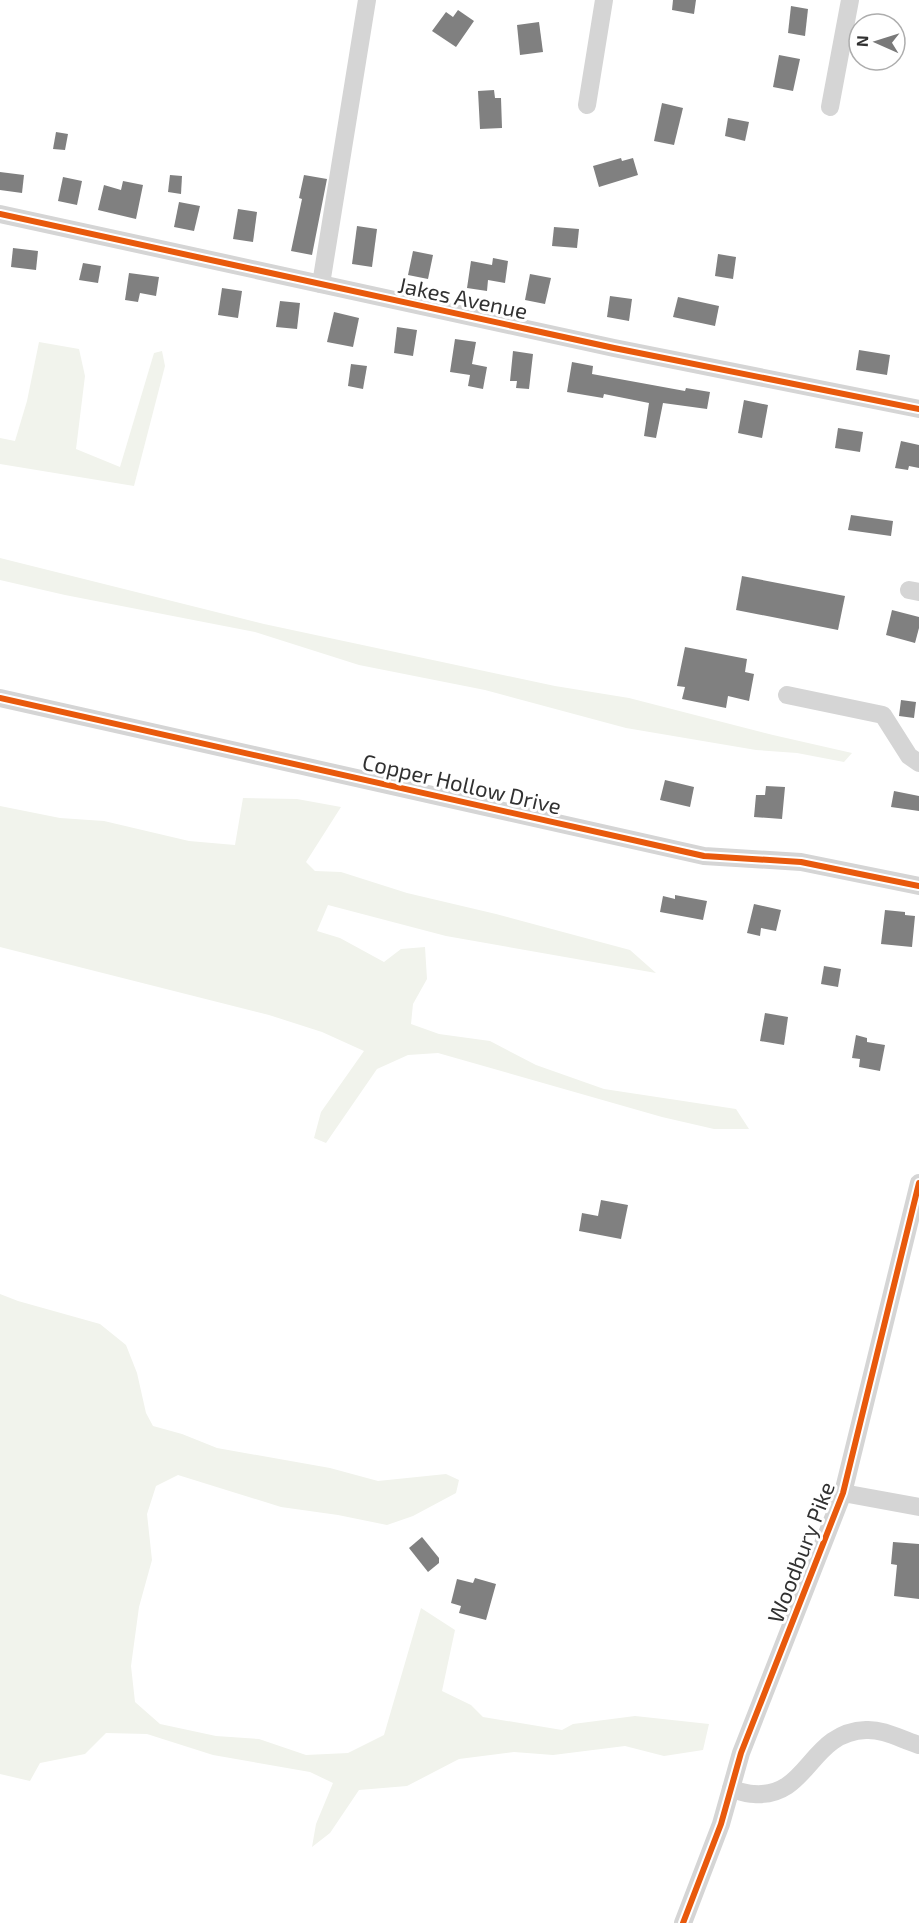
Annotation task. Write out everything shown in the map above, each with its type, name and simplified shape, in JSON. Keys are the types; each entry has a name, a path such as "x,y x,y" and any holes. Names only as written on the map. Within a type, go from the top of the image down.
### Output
{"street":[{"path":"321,284 367,0"},
{"path":"587,105 604,0"},
{"path":"830,107 850,0"},
{"name":"Jakes Avenue","path":"0,214 614,348 919,409"},
{"path":"787,695 883,715 909,756 919,763"},
{"name":"Copper Hollow Drive","path":"0,698 704,856 801,862 919,886"},
{"name":"Woodbury Pike","path":"683,1923 721,1824 741,1753 843,1493 919,1183"},
{"path":"843,1493 919,1508"},
{"path":"731,1789 752,1794 769,1794 787,1786 800,1776 826,1744 852,1731 868,1729 883,1732 919,1745"}],"shaded area":[{"path":"39,342 79,349 85,376 76,449 120,467 154,353 162,351 165,366 134,486 0,464 0,438 15,441 27,401"},
{"path":"0,558 264,624 555,686 629,698 852,753 844,762 626,728 485,690 359,665 255,632 0,580"},
{"path":"243,798 297,799 341,807 306,862 315,871 341,872 407,893 630,950 656,973 446,936 328,905 317,931 340,938 384,962 401,949 425,947 427,979 413,1004 411,1024 439,1034 490,1041 536,1065 604,1089 736,1109 749,1129 714,1129 662,1117 438,1053 408,1055 377,1069 326,1143 314,1138 321,1112 364,1051 322,1032 269,1015 0,947 0,806 60,818 104,821 189,841 235,845"},
{"path":"0,1294 100,1324 126,1345 137,1373 146,1413 153,1426 182,1434 217,1448 330,1468 378,1481 446,1474 459,1480 456,1493 413,1516 387,1525 281,1507 178,1475 156,1486 147,1514 152,1560 139,1607 131,1666 135,1702 160,1724 216,1736 259,1739 306,1755 348,1753 384,1735 421,1608 455,1630 442,1691 471,1705 483,1717 562,1730 573,1724 635,1716 709,1724 703,1750 664,1756 625,1746 553,1755 514,1752 459,1759 407,1786 359,1790 330,1833 312,1847 316,1824 333,1783 310,1772 213,1755 147,1734 106,1733 85,1754 40,1763 30,1781 0,1774"}],"building":[{"path":"673,0 696,0 694,14 672,10"},
{"path":"791,6 808,9 805,36 788,33"},
{"path":"458,10 474,21 456,47 432,31 446,12 453,17"},
{"path":"539,22 543,52 520,55 517,25"},
{"path":"779,55 800,59 793,91 773,87"},
{"path":"494,90 495,98 501,98 502,128 480,129 478,91"},
{"path":"662,103 683,108 674,145 654,141"},
{"path":"728,118 749,122 745,141 725,136"},
{"path":"56,132 68,134 65,150 53,149"},
{"path":"621,158 622,161 633,158 638,175 599,187 593,166"},
{"path":"0,172 24,175 22,193 0,190"},
{"path":"170,175 182,176 181,194 168,192"},
{"path":"304,175 327,179 312,255 291,251 302,199 299,198"},
{"path":"63,177 82,181 77,205 58,201"},
{"path":"123,181 143,185 136,219 98,210 104,185 121,190"},
{"path":"179,202 200,206 194,231 174,227"},
{"path":"238,209 257,212 253,242 233,239"},
{"path":"357,226 377,229 372,267 352,264"},
{"path":"554,227 579,229 577,248 552,246"},
{"path":"13,248 38,251 36,270 11,267"},
{"path":"413,251 433,255 428,279 408,275"},
{"path":"718,254 736,257 733,279 715,276"},
{"path":"493,258 508,261 505,283 488,280 487,291 467,288 471,261 492,265"},
{"path":"83,263 101,266 98,283 79,280"},
{"path":"129,273 159,277 156,296 140,293 138,302 125,300"},
{"path":"530,274 551,278 545,304 525,300"},
{"path":"222,288 242,291 238,318 218,315"},
{"path":"610,296 632,299 629,321 607,317"},
{"path":"678,297 719,306 715,326 673,317"},
{"path":"280,301 300,303 297,329 276,327"},
{"path":"334,312 359,318 353,347 327,342"},
{"path":"397,327 417,330 413,356 394,353"},
{"path":"455,339 476,342 472,364 487,367 483,389 468,386 470,375 450,372"},
{"path":"859,350 890,355 887,375 856,370"},
{"path":"513,351 533,354 529,389 516,388 517,381 510,381"},
{"path":"572,362 593,366 592,374 685,391 686,388 710,392 707,409 663,403 656,438 644,436 649,403 604,394 603,398 567,392"},
{"path":"351,364 367,366 363,389 348,386"},
{"path":"744,400 768,405 762,438 738,433"},
{"path":"838,428 863,432 860,452 835,448"},
{"path":"901,441 919,445 919,468 909,466 908,470 895,468"},
{"path":"851,515 893,521 891,536 848,530"},
{"path":"742,576 845,596 838,630 736,610"},
{"path":"892,610 919,617 915,643 886,635"},
{"path":"685,647 747,659 745,672 754,674 749,701 728,696 726,708 682,699 685,687 677,686"},
{"path":"901,700 916,702 914,718 899,716"},
{"path":"665,780 694,787 690,807 660,800"},
{"path":"766,786 785,787 782,819 754,817 756,795 765,795"},
{"path":"894,791 919,796 919,811 891,807"},
{"path":"675,895 707,901 703,920 660,912 663,896 675,899"},
{"path":"754,904 781,910 776,931 761,928 760,936 747,933"},
{"path":"885,910 905,912 905,915 915,916 912,947 881,944"},
{"path":"824,966 841,969 838,987 821,984"},
{"path":"765,1013 788,1017 784,1045 760,1041"},
{"path":"856,1035 867,1038 867,1042 885,1045 880,1071 859,1067 860,1059 852,1058"},
{"path":"601,1200 628,1205 621,1239 579,1231 582,1213 598,1216"},
{"path":"422,1537 439,1558 439,1563 428,1572 409,1548"},
{"path":"893,1542 919,1544 919,1599 894,1596 897,1565 891,1564"},
{"path":"475,1578 496,1584 486,1620 459,1613 461,1606 451,1603 457,1579 473,1583"}],"cycle path":[{"path":"0,214 614,348 919,409"},
{"path":"0,698 704,856 801,862 919,886"},
{"path":"683,1923 721,1824 741,1753 843,1493 919,1183"}]}
